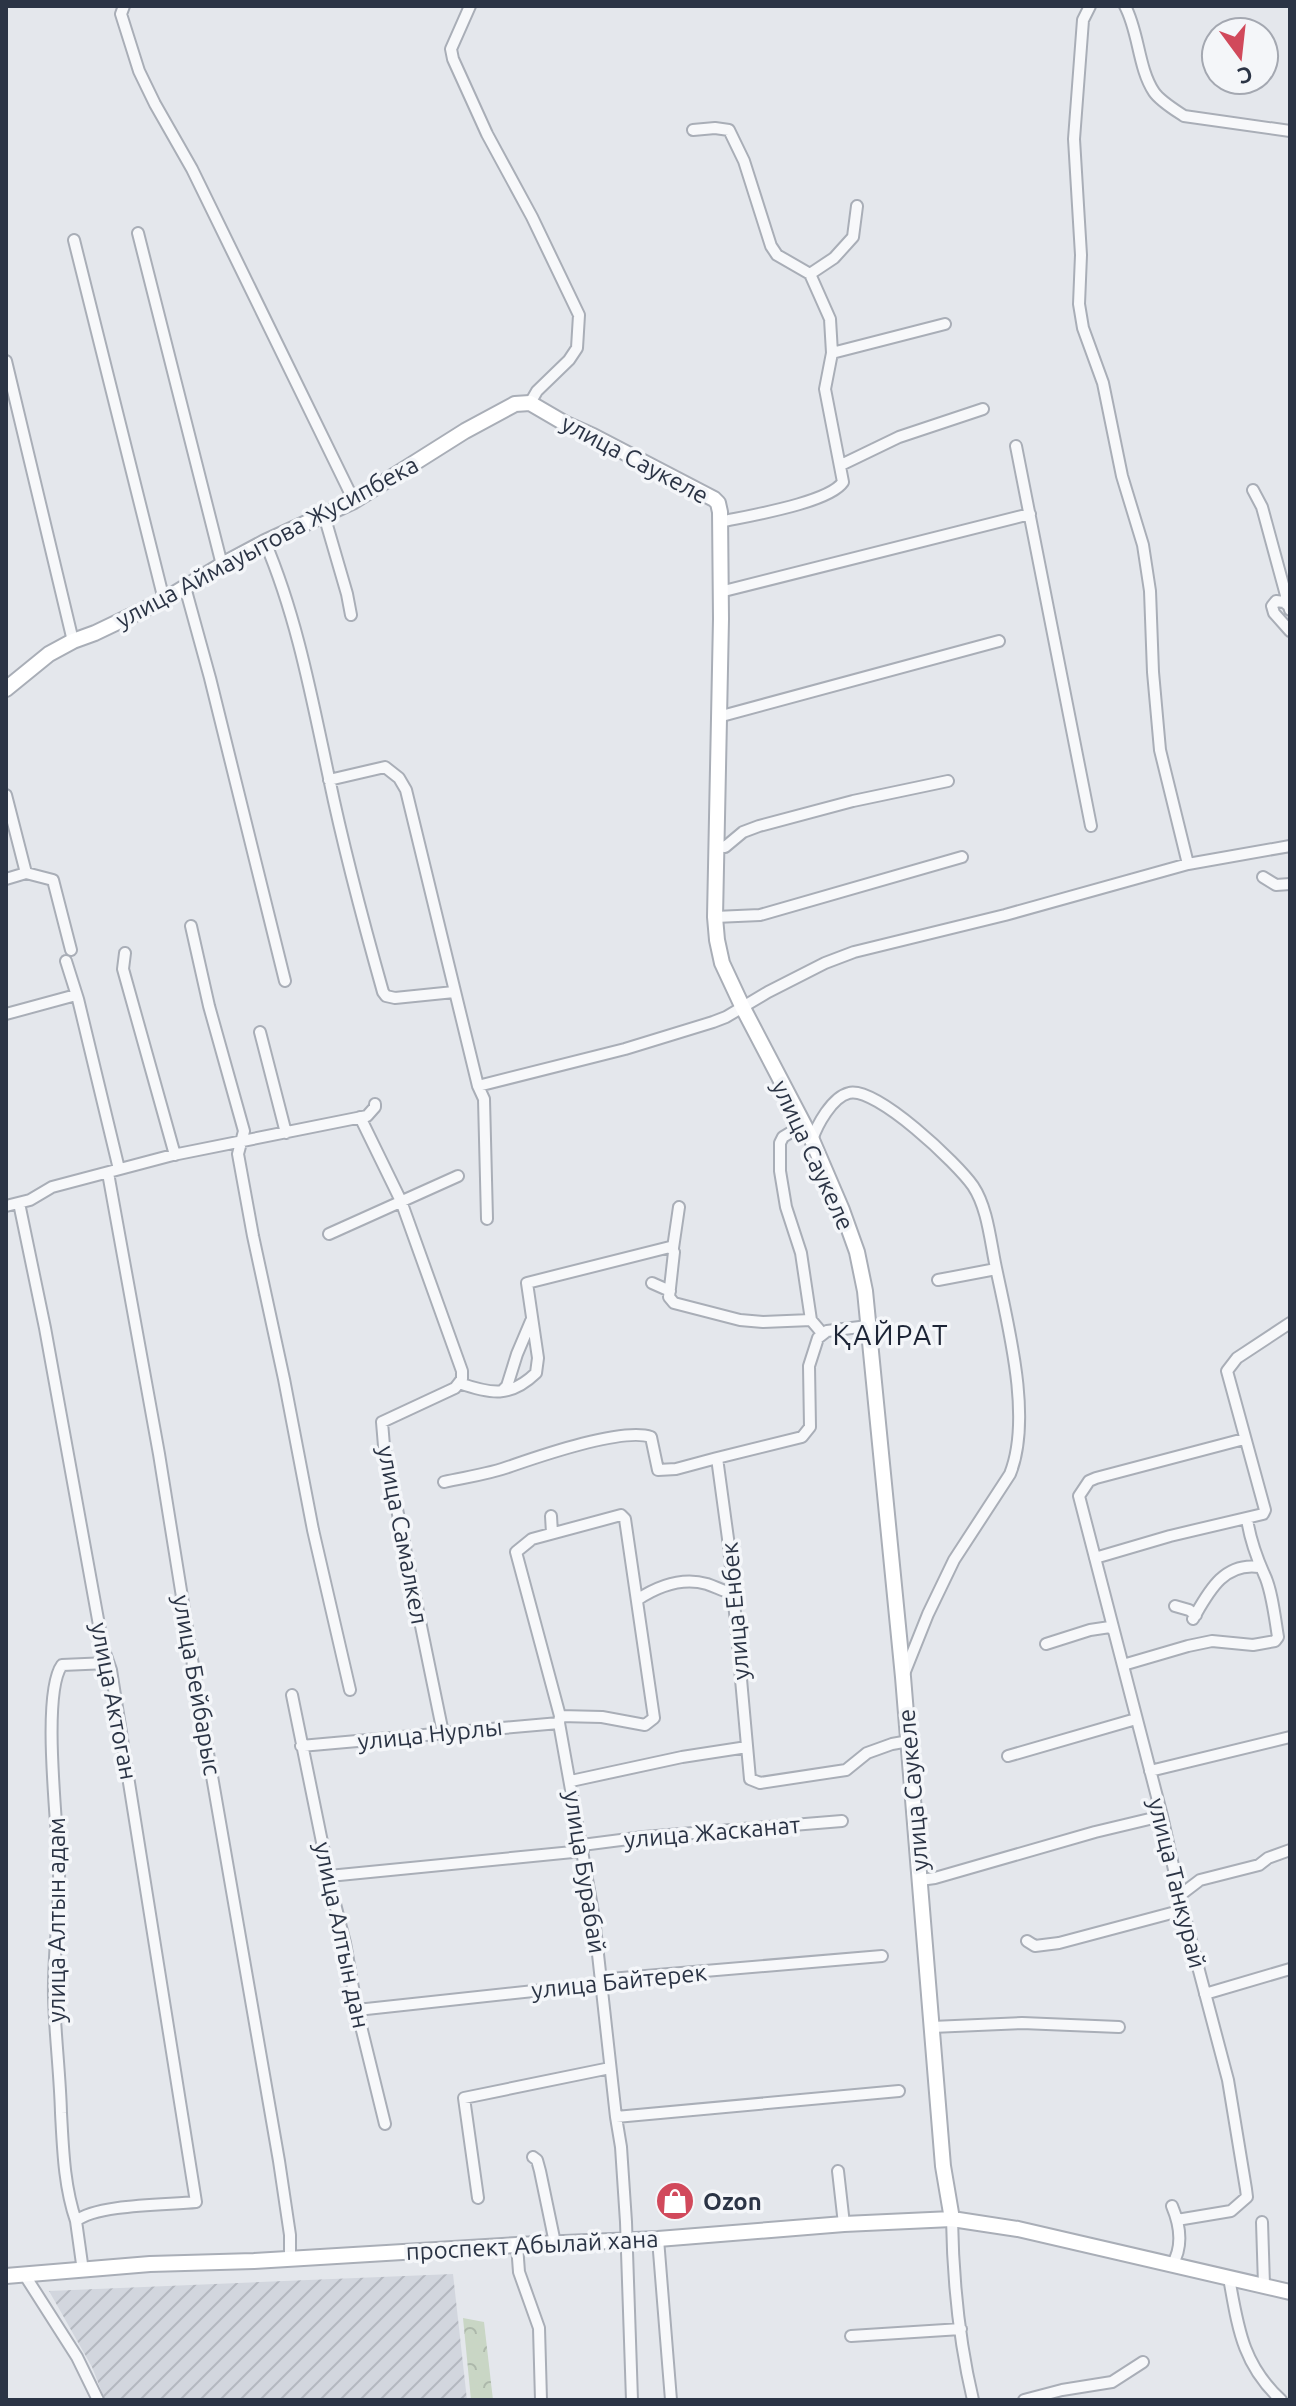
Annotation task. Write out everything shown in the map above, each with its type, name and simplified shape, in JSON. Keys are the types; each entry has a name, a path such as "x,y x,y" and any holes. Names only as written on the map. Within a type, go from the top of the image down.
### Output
{"street":[{"path":"124,6 121,14 139,71 192,169 354,501"},
{"path":"470,6 451,49 453,59 487,134 532,217 579,315 577,348 537,391 530,403"},
{"path":"1090,6 1083,20 1074,139 1081,255 1079,304 1083,328 1103,383 1122,476 1143,545 1150,591 1160,750 1188,864"},
{"path":"1125,6 1154,93 1175,110 1184,116 1290,131"},
{"path":"693,130 729,130 744,161 771,246 777,255 810,274 830,319 832,353 825,389 843,482 833,492 791,507 720,522"},
{"path":"810,274 834,258 853,237 857,206"},
{"path":"138,233 222,565"},
{"path":"74,240 164,600"},
{"path":"832,353 945,324"},
{"path":"6,361 73,641"},
{"name":"улица Аймауытова Жусипбека","path":"6,689 49,654 164,600 265,542 354,501 503,409 522,402 530,403"},
{"name":"улица Саукеле","path":"530,403 718,503 717,940 722,963 812,1140 842,1210 857,1252 865,1291 909,1741 943,2166 952,2219"},
{"path":"841,465 899,437 983,409"},
{"path":"1016,446 1091,826"},
{"path":"1253,490 1262,507 1290,608"},
{"path":"720,592 1030,514"},
{"path":"324,515 351,615"},
{"path":"265,542 291,615 383,992 395,998 454,992"},
{"path":"185,587 285,981"},
{"path":"1290,608 1284,602 1276,601 1272,606 1274,613 1290,631"},
{"path":"718,717 999,641"},
{"path":"329,780 385,767 399,778 406,790 454,992 484,1099 487,1219"},
{"path":"718,846 725,847 743,832 759,826 853,801 948,781"},
{"path":"6,795 26,873"},
{"path":"478,1086 640,1045 713,1022 825,963 854,952 1005,915 1188,864 1290,846"},
{"path":"715,917 760,915 962,857"},
{"path":"6,879 26,873 53,880 76,995 119,1169"},
{"path":"1263,877 1276,885 1290,884"},
{"path":"191,926 209,1006 244,1131 238,1154 239,1165 313,1530 350,1690"},
{"path":"125,953 123,969 175,1155"},
{"path":"6,1014 76,995"},
{"path":"260,1032 286,1133"},
{"path":"812,1140 817,1127 839,1098 849,1093 862,1093 875,1098 905,1120 974,1187 985,1215 1013,1352 1019,1435 1016,1460 954,1560 903,1677"},
{"path":"6,1206 30,1200 52,1187 119,1169 360,1117 372,1112 375,1104"},
{"path":"360,1117 401,1201 462,1371 459,1383 496,1393 526,1383 536,1373 538,1358 527,1283 673,1248"},
{"path":"803,1125 783,1137 780,1143 780,1171 786,1207 801,1253 811,1320 822,1333"},
{"name":"улица Бейбарыс","path":"108,1173 285,2197 290,2258"},
{"path":"329,1234 458,1176"},
{"name":"улица Актоган","path":"19,1203 111,1670 196,2202 100,2211 76,2221"},
{"path":"679,1207 670,1300 740,1320 811,1320"},
{"path":"938,1280 996,1269"},
{"path":"652,1283 670,1291"},
{"path":"502,1392 532,1319"},
{"path":"1095,1558 1263,1514 1265,1510 1228,1380 1228,1368 1237,1358 1290,1323"},
{"path":"444,1482 498,1470 604,1439 634,1435 651,1437 658,1470 676,1469 802,1437 810,1427 809,1366 822,1333 868,1326"},
{"name":"улица Самалкел","path":"443,1733 384,1446 382,1422 448,1392 459,1383"},
{"name":"улица Танкурай","path":"1177,2220 1231,2211 1247,2197 1228,2080 1079,1496 1089,1481 1096,1478 1244,1439"},
{"name":"улица Енбек","path":"717,1458 729,1546 750,1779 760,1783 846,1770 867,1753 909,1741"},
{"path":"551,1516 552,1533 616,1516 624,1517 637,1600 650,1591 682,1581 704,1583 732,1593"},
{"path":"1123,1665 1212,1641 1253,1645 1275,1641 1278,1637 1275,1617 1247,1519"},
{"name":"улица Бурабай","path":"552,1533 532,1539 516,1552 560,1719 602,1980 622,2158 632,2400"},
{"path":"1175,1606 1189,1610 1194,1617 1215,1582 1232,1571 1259,1567"},
{"name":"улица Нурлы","path":"301,1746 560,1719 602,1717 645,1725 654,1718 655,1712 637,1600"},
{"path":"1046,1644 1090,1630 1110,1627 1114,1631"},
{"name":"улица Алтын адам","path":"76,2221 62,2145 55,2011 59,1873 52,1712 57,1671 62,1665 108,1663"},
{"name":"улица Алтын дан","path":"292,1695 357,2010 385,2124"},
{"path":"1008,1756 1136,1719"},
{"path":"1150,1771 1290,1737"},
{"path":"571,1781 682,1757 747,1747"},
{"path":"920,1880 1162,1816"},
{"name":"улица Жасканат","path":"329,1876 582,1848 644,1837 842,1821"},
{"path":"1179,1896 1200,1880 1259,1865 1290,1850"},
{"path":"1027,1941 1035,1946 1059,1943 1183,1910"},
{"name":"улица Байтерек","path":"357,2010 590,1985 602,1980 882,1956"},
{"path":"1205,1994 1290,1969"},
{"path":"932,2027 1022,2023 1119,2027"},
{"path":"478,2198 464,2098 610,2068"},
{"path":"616,2117 899,2091"},
{"path":"533,2157 540,2171 555,2243"},
{"path":"838,2171 844,2224"},
{"path":"1172,2206 1177,2220 1179,2246 1172,2265"},
{"path":"952,2219 953,2265 973,2400"},
{"name":"проспект Абылай хана","path":"6,2276 150,2264 658,2239 952,2219 1018,2229 1290,2292"},
{"path":"76,2221 83,2271"},
{"path":"1262,2222 1264,2285"},
{"path":"658,2239 671,2400"},
{"path":"517,2245 519,2272 539,2328 541,2400"},
{"path":"24,2274 77,2357 98,2400"},
{"path":"1229,2278 1238,2330 1254,2370 1281,2400"},
{"path":"851,2336 961,2329"},
{"path":"1024,2400 1112,2382 1143,2362"}],"shaded area":[{"path":"453,2274 467,2400 105,2400 92,2367 49,2291"}],"green space":[{"path":"463,2318 484,2322 493,2400 471,2400"}],"place":[{"name":"Ozon","path":"675,2201"}],"district":[{"name":"ҚАЙРАТ","path":"891,1334"}]}
